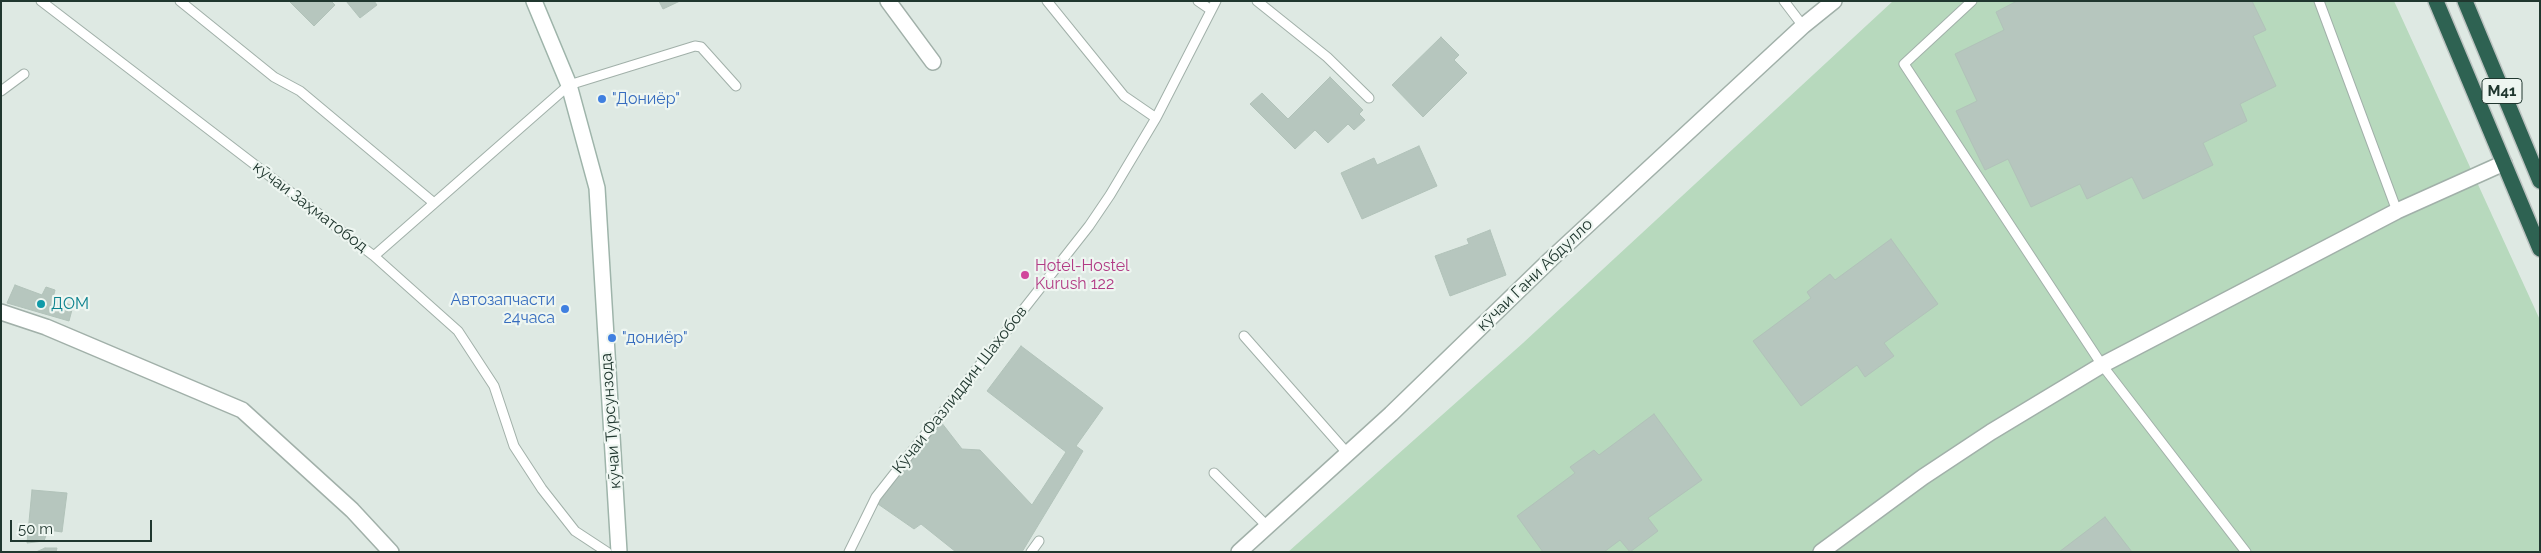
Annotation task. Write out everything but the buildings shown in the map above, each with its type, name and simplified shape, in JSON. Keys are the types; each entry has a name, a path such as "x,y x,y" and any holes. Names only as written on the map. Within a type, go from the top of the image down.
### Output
{"highway":[{"path":"2436,1 2540,249"},
{"name":"M41","path":"2464,1 2540,180"}],"street":[{"name":"кӯчаи Турсунзода","path":"534,1 569,86 597,188 619,552"},
{"path":"888,1 933,62"},
{"name":"кӯчаи Гани Абдулло","path":"1239,552 1348,454 1551,259 1803,26 1834,1"},
{"path":"1821,552 1922,477 1991,432 2102,365 2397,210 2504,163"},
{"path":"1,312 46,327 242,410 352,510 391,552"}],"lane":[{"name":"кӯчаи Заҳматобод","path":"41,1 374,256 569,86"},
{"path":"180,1 274,77 300,91 434,203"},
{"path":"1047,1 1124,96 1156,118"},
{"path":"1198,1 1211,10"},
{"name":"Кӯчаи Фазлиддин Шахобов","path":"849,552 876,497 1089,226 1110,195 1156,118 1216,1"},
{"path":"1257,1 1327,57 1369,98"},
{"path":"1784,1 1803,26"},
{"path":"1972,1 1904,64 2102,365 2246,552"},
{"path":"2319,1 2397,210"},
{"path":"569,86 695,46 701,47 736,86"},
{"path":"1,91 24,74"},
{"path":"374,256 458,331 494,386 514,446 542,489 575,531 608,552"},
{"path":"1244,336 1348,454"},
{"path":"1214,473 1268,527"},
{"path":"1032,552 1039,541"}],"green space":[{"path":"1893,1 2394,1 2540,320 2540,552 1288,552 1523,343"}],"place":[{"name":"\"Дониёр\"","path":"602,99"},
{"name":"Hotel-Hostel Kurush 122","path":"1025,275"},
{"name":"ДОМ","path":"41,304"},
{"name":"Автозапчасти 24часа","path":"565,309"},
{"name":"\"дониёр\"","path":"612,338"}]}
